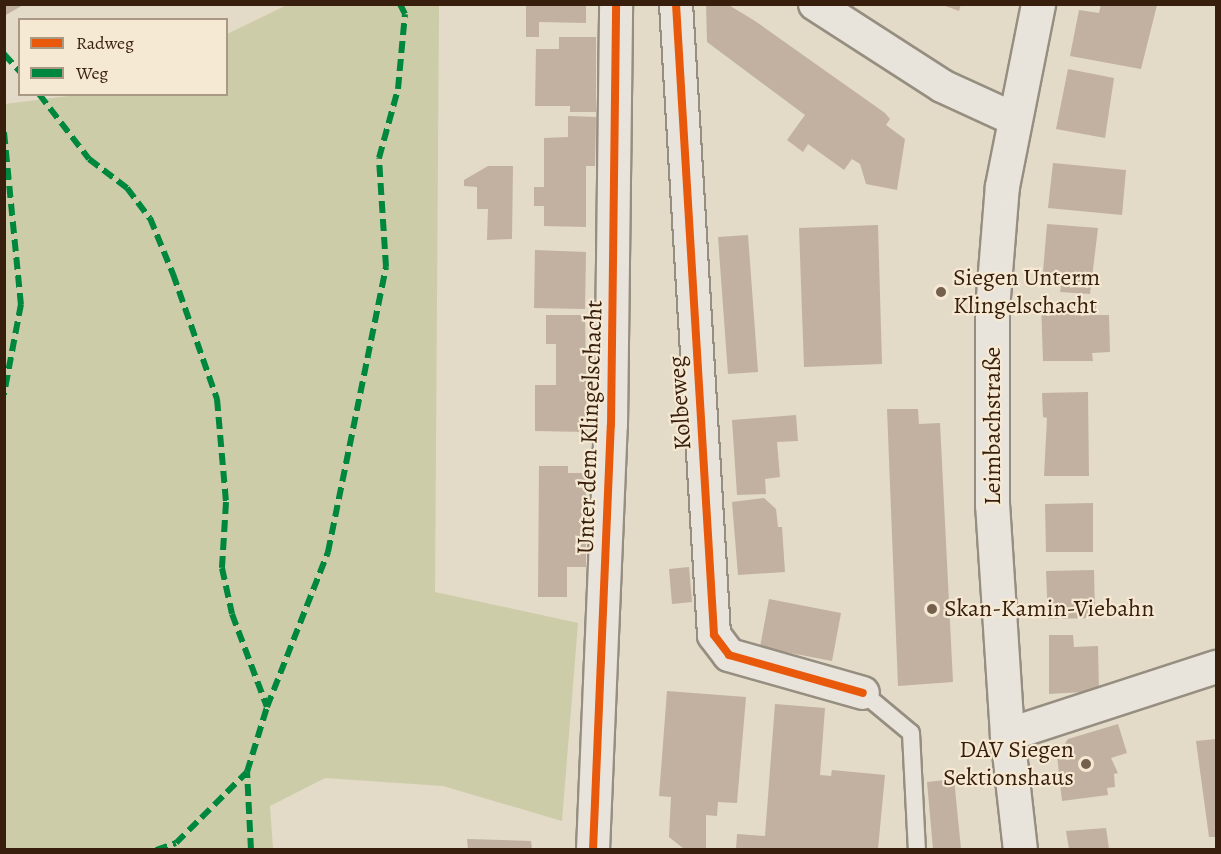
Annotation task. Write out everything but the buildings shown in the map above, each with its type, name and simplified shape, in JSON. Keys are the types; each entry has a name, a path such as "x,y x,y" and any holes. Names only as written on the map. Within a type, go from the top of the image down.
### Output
{"main road":[{"name":"Leimbachstraße","path":"1020,849 1007,735 992,504 992,309 1002,186 1038,4"}],"street":[{"name":"Unter dem Klingelschacht","path":"593,849 611,425 616,4"},
{"name":"Kolbeweg","path":"676,4 714,635 729,655 863,693"},
{"path":"815,4 942,86 1014,119"},
{"path":"1007,735 1216,667"}],"lane":[{"path":"863,693 911,733 917,849"}],"green space":[{"path":"289,4 439,5 435,592 578,623 562,821 443,786 325,778 270,806 273,849 5,849 5,104 68,96 228,96 228,34"}],"marked path":[{"path":"251,850 247,772 267,707 328,552 386,267 379,158 398,89 405,14 400,4"},
{"path":"4,54 18,70"},
{"path":"41,96 89,159 127,188 150,218 173,274 217,399 226,502 222,568 232,614 267,707"},
{"path":"4,132 21,304 4,394"},
{"path":"156,850 176,843 247,772"}],"cycle path":[{"path":"593,850 611,425 616,4"},
{"path":"676,4 714,635 729,655 863,693"}],"place":[{"name":"Siegen Unterm Klingelschacht","path":"941,292"},
{"name":"Skan-Kamin-Viebahn","path":"932,609"},
{"name":"DAV Siegen Sektionshaus","path":"1086,764"}]}
